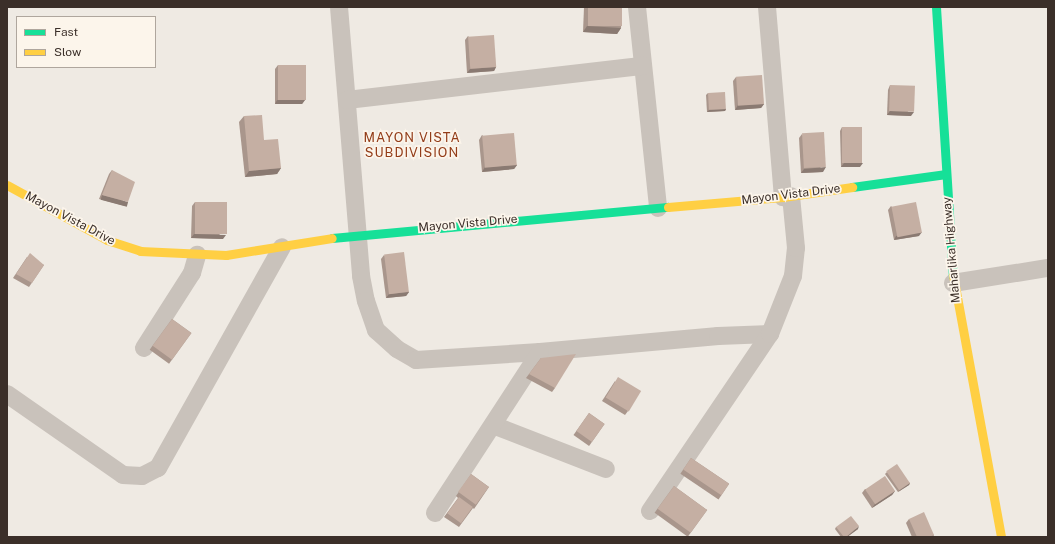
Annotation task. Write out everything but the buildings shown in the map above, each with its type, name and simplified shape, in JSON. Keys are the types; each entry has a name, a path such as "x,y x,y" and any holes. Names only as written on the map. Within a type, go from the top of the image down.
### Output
{"main road":[{"name":"Maharlika Highway","path":"936,7 953,283 1000,537"},
{"name":"Mayon Vista Drive","path":"7,185 107,240 140,251 197,255 226,255 356,234 787,196 946,174"}],"street":[{"path":"339,7 356,234 366,301 376,330 397,349 416,360 540,352 718,336 770,334"},
{"path":"636,7 658,208"},
{"path":"650,511 770,334 793,276 796,248 787,196 767,7"},
{"path":"347,100 643,66"},
{"path":"7,394 123,475 142,476 158,468 282,247"},
{"path":"144,348 192,273 197,255"},
{"path":"953,283 1048,268"},
{"path":"435,514 540,352"},
{"path":"493,425 606,469"}],"traffic: fast":[{"path":"936,7 953,275"},
{"path":"852,187 946,174"},
{"path":"332,238 668,207"}],"traffic: slow":[{"path":"7,185 107,240 140,251 226,255 332,238"},
{"path":"668,207 783,197 852,187"},
{"path":"953,275 1001,537"}],"district":[{"name":"MAYON VISTA SUBDIVISION","path":"412,146"}]}
